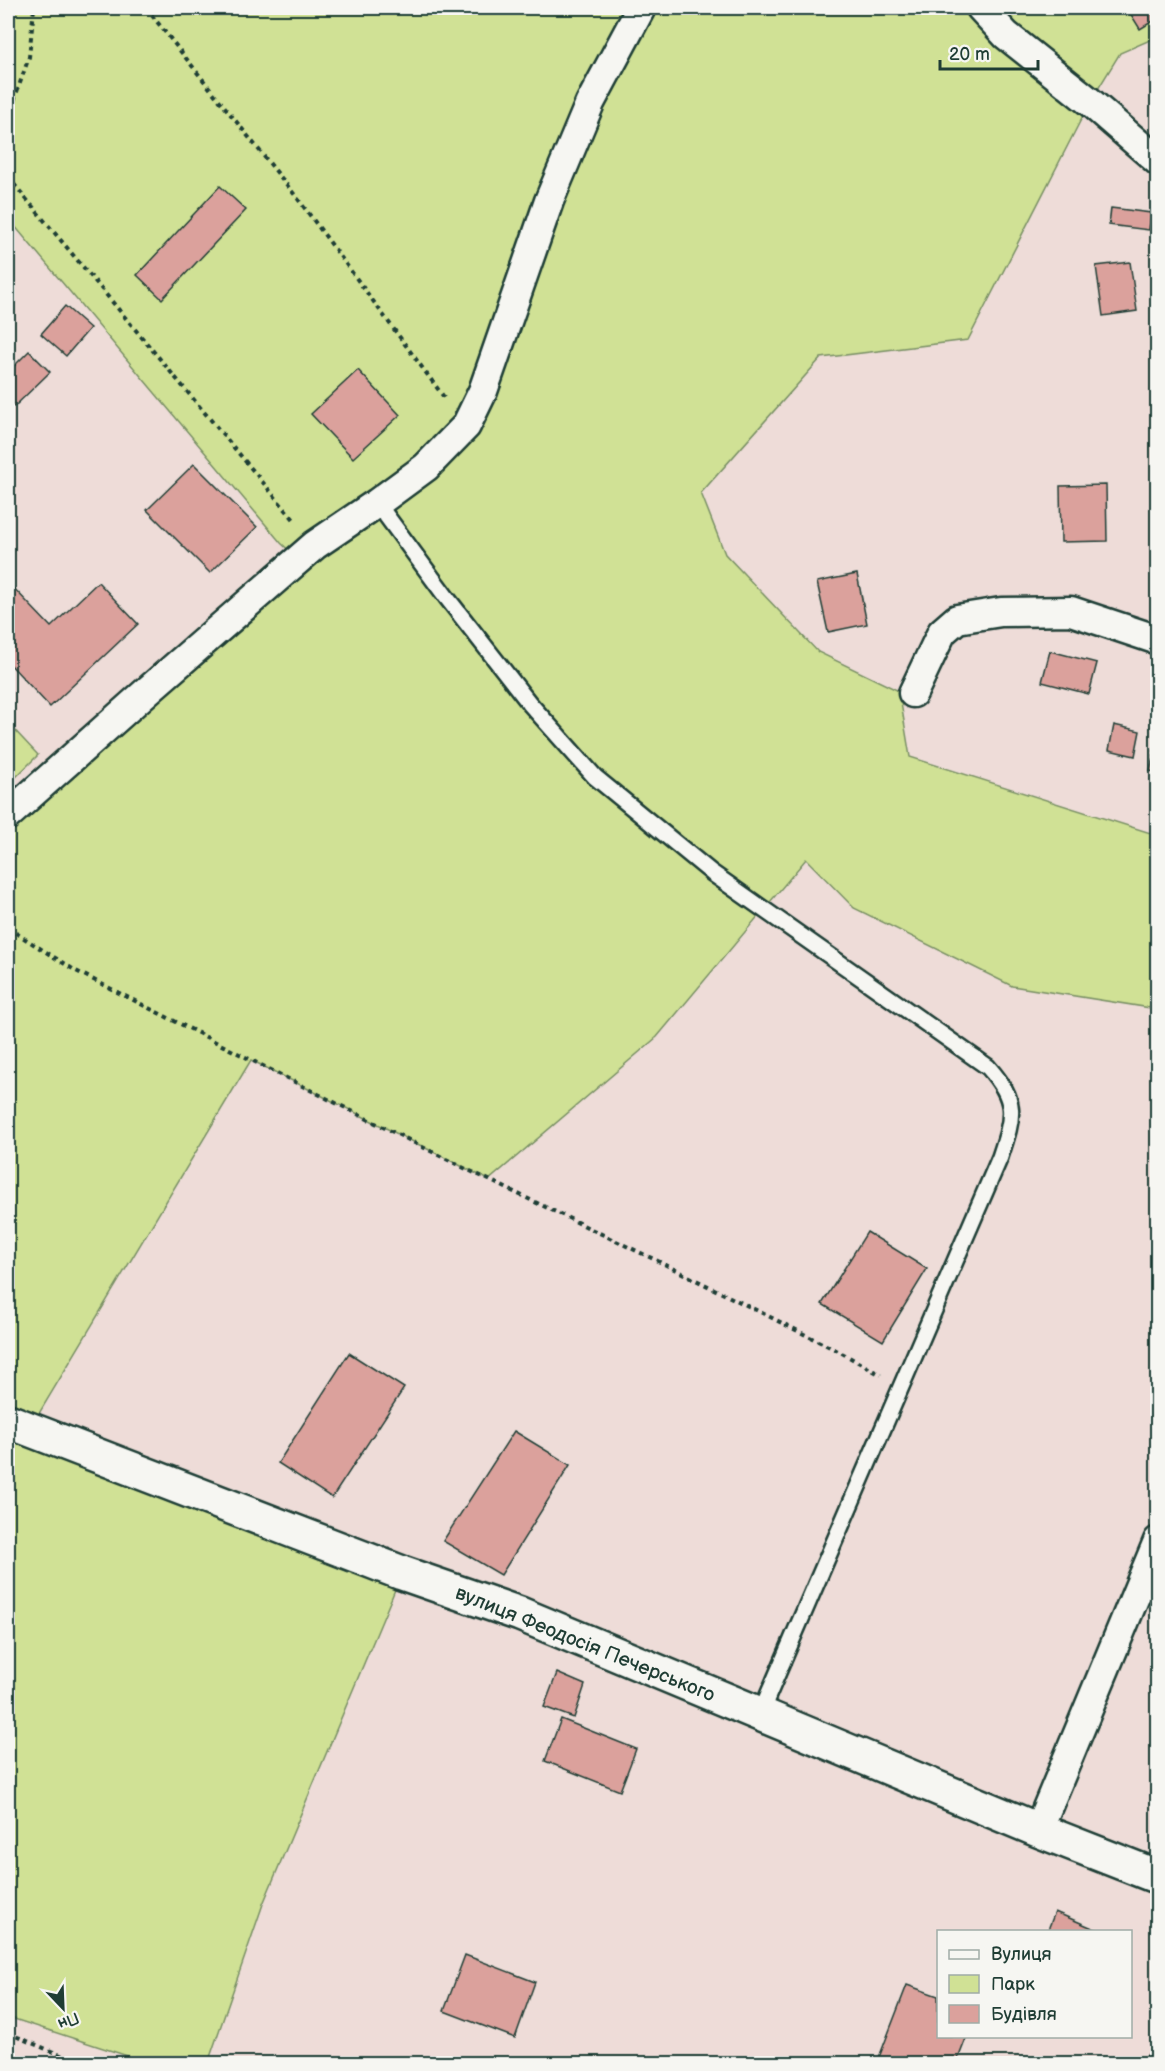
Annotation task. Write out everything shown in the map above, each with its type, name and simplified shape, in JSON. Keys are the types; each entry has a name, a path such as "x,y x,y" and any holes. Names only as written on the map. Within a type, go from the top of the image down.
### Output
{"street":[{"path":"8,815 315,545 426,467 466,426 483,392 549,201 590,103 641,8"},
{"path":"965,8 1006,35 1158,160"},
{"path":"981,8 1006,35"},
{"path":"913,693 942,632 957,619 1001,612 1071,611 1158,640"},
{"name":"вулиця Феодосія Печерського","path":"8,1421 402,1573 520,1614 1038,1830 1158,1877"},
{"path":"1038,1830 1158,1541"}],"lane":[{"path":"377,503 447,598 530,704 595,777 712,873 988,1067 1003,1083 1011,1101 1011,1124 1000,1157 760,1714"}],"path":[{"path":"8,118 29,57 34,8"},
{"path":"146,8 298,199 466,426"},
{"path":"8,177 315,545"},
{"path":"8,928 76,971 460,1166 840,1352 903,1386"},
{"path":"8,2033 82,2064"}],"green space":[{"path":"8,8 1157,8 1157,37 1120,53 1090,102 968,340 821,358 701,493 725,554 818,652 899,691 910,757 1157,835 1157,1009 1012,986 854,908 806,859 657,1037 489,1180 251,1060 29,1430 402,1573 263,1904 208,2063 149,2063 8,2017 8,815 299,560 281,543 8,218"},
{"path":"8,723 38,755 8,785"}],"building":[{"path":"1127,8 1158,8 1158,18 1140,29"},
{"path":"220,186 246,210 162,299 137,275"},
{"path":"1111,208 1151,213 1149,230 1109,225"},
{"path":"1130,262 1137,311 1103,316 1096,266"},
{"path":"65,306 90,328 66,356 41,334"},
{"path":"29,351 50,372 14,407 8,400 8,372"},
{"path":"358,370 400,415 353,458 311,414"},
{"path":"194,464 257,527 210,573 147,510"},
{"path":"1106,485 1107,541 1061,542 1060,486"},
{"path":"857,574 867,624 828,632 817,582"},
{"path":"8,582 51,627 98,582 138,624 50,707 8,662"},
{"path":"1050,651 1097,663 1089,694 1042,682"},
{"path":"1114,725 1140,731 1135,756 1109,750"},
{"path":"1158,737 1158,773 1150,771"},
{"path":"867,1232 927,1269 883,1341 822,1304"},
{"path":"349,1353 404,1388 332,1498 278,1463"},
{"path":"514,1431 570,1465 501,1575 443,1541"},
{"path":"557,1673 585,1685 574,1718 544,1707"},
{"path":"561,1719 636,1749 620,1791 545,1761"},
{"path":"1055,1912 1097,1930 1048,1930"},
{"path":"465,1955 535,1982 515,2038 444,2011"},
{"path":"907,1985 937,1996 937,2038 966,2038 956,2064 889,2064 878,2060"},
{"path":"1158,2040 1158,2064 1141,2064"}]}
